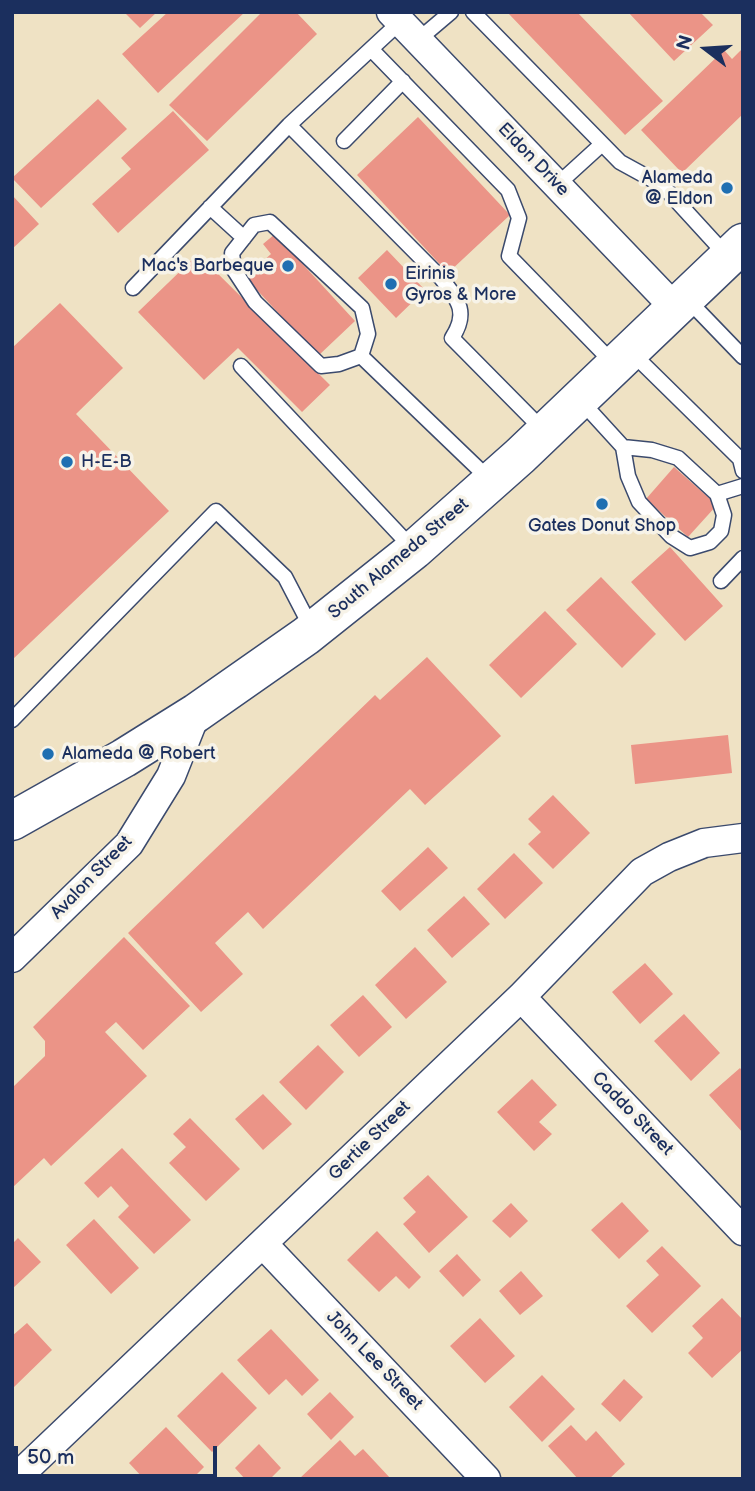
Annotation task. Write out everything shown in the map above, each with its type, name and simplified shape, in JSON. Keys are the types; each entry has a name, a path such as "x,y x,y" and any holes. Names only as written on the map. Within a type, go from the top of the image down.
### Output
{"main road":[{"name":"South Alameda Street","path":"12,821 124,758 196,713 312,631 414,550 492,481 736,250"}],"street":[{"name":"Eldon Drive","path":"403,25 557,185 680,303"},
{"name":"Avalon Street","path":"12,958 129,844 172,776 196,713"},
{"name":"Gertie Street","path":"15,1479 521,997 642,872 669,856 704,843 743,838"},
{"name":"Caddo Street","path":"521,997 743,1231"},
{"name":"John Lee Street","path":"263,1244 486,1479"}],"lane":[{"path":"133,288 289,125 371,49 403,25 451,12"},
{"path":"473,12 620,162 662,186 736,250"},
{"path":"371,49 509,190 519,218 509,256 742,462"},
{"path":"344,141 403,81"},
{"path":"289,125 441,278 459,302 461,316 452,338 545,432"},
{"path":"557,185 602,144"},
{"path":"210,207 244,238"},
{"path":"270,222 362,308 368,334 361,356 339,364 321,366 256,302 234,270 232,253 254,225 270,222"},
{"path":"680,303 743,357"},
{"path":"361,356 492,481"},
{"path":"241,366 414,550"},
{"path":"579,400 624,447 628,476 639,502 671,536 690,548 710,542 721,531 724,514 717,494 678,458 652,450 624,447"},
{"path":"717,494 743,486"},
{"path":"12,720 216,511 285,577 312,631"},
{"path":"721,581 743,558"}],"building":[{"path":"124,12 157,12 140,28"},
{"path":"168,12 245,12 158,93 122,54"},
{"path":"262,12 296,12 317,34 207,141 169,105"},
{"path":"509,12 577,12 663,101 625,135"},
{"path":"628,12 700,12 713,25 674,61"},
{"path":"743,48 743,114 682,173 641,130 724,50 732,59"},
{"path":"98,99 127,129 41,208 12,178"},
{"path":"173,111 209,150 118,233 92,204 131,169 121,158"},
{"path":"418,117 510,215 448,273 357,175"},
{"path":"12,195 39,224 12,249"},
{"path":"275,234 355,321 318,356 245,277 271,254 263,244"},
{"name":"Eirinis Gyros & More","path":"387,250 425,290 396,318 358,278"},
{"path":"198,254 330,385 302,412 238,348 204,380 138,312"},
{"name":"H-E-B","path":"60,303 123,368 76,414 169,511 12,660 12,348"},
{"path":"674,467 717,505 688,537 646,499"},
{"path":"670,547 723,606 685,641 631,582"},
{"path":"601,577 656,634 622,668 566,610"},
{"path":"545,611 577,644 521,698 489,665"},
{"path":"427,657 501,736 425,805 410,789 263,929 248,912 215,943 243,974 201,1012 128,933 375,695 380,700"},
{"path":"728,735 732,773 635,784 631,745"},
{"path":"553,795 590,833 553,869 528,844 541,832 528,819"},
{"path":"428,847 448,868 400,911 381,891"},
{"path":"514,853 543,883 505,919 477,889"},
{"path":"464,896 490,924 452,958 427,930"},
{"path":"124,937 190,1006 143,1050 116,1022 105,1032 147,1076 51,1166 44,1158 12,1188 12,1088 45,1056 45,1041 33,1027"},
{"path":"415,947 447,982 406,1019 375,985"},
{"path":"645,963 673,994 640,1024 612,992"},
{"path":"363,995 392,1027 359,1057 330,1025"},
{"path":"684,1014 720,1053 691,1081 654,1041"},
{"path":"318,1045 344,1072 306,1110 279,1082"},
{"path":"740,1068 743,1072 743,1133 709,1095"},
{"path":"532,1079 557,1105 539,1122 552,1134 534,1151 497,1112"},
{"path":"263,1094 292,1124 263,1150 235,1119"},
{"path":"190,1118 240,1169 206,1201 169,1163 186,1147 173,1134"},
{"path":"122,1148 191,1220 154,1254 118,1217 129,1206 111,1186 98,1198 84,1183"},
{"path":"428,1175 468,1217 429,1253 403,1224 416,1212 403,1198"},
{"path":"622,1202 649,1231 619,1259 591,1230"},
{"path":"511,1203 528,1221 510,1238 492,1221"},
{"path":"94,1219 139,1268 111,1294 66,1245"},
{"path":"377,1231 421,1277 409,1289 396,1276 379,1292 347,1260"},
{"path":"18,1238 41,1262 12,1289 12,1244"},
{"path":"662,1246 701,1286 652,1333 626,1306 659,1275 646,1261"},
{"path":"457,1254 481,1280 463,1297 439,1271"},
{"path":"521,1271 543,1296 520,1315 499,1291"},
{"path":"722,1298 743,1320 743,1349 712,1378 688,1353 703,1338 692,1326"},
{"path":"480,1318 515,1356 485,1383 450,1346"},
{"path":"27,1323 52,1350 12,1389 12,1336"},
{"path":"271,1329 319,1380 302,1396 286,1379 269,1395 237,1360"},
{"path":"222,1372 257,1408 212,1452 177,1416"},
{"path":"542,1375 575,1409 542,1442 509,1407"},
{"path":"624,1379 643,1397 620,1422 601,1404"},
{"path":"330,1392 354,1417 331,1440 307,1414"},
{"path":"571,1425 586,1441 596,1431 625,1464 609,1479 578,1479 548,1446"},
{"path":"166,1427 204,1467 192,1479 144,1479 129,1463"},
{"path":"340,1440 355,1456 363,1449 391,1479 299,1479"},
{"path":"259,1444 281,1468 270,1479 245,1479 235,1468"}],"place":[{"name":"Alameda @ Eldon","path":"727,188"},
{"name":"Mac's Barbeque","path":"288,266"},
{"name":"Eirinis Gyros & More","path":"391,284"},
{"name":"H-E-B","path":"67,462"},
{"name":"Gates Donut Shop","path":"602,504"},
{"name":"Alameda @ Robert","path":"48,754"}]}
